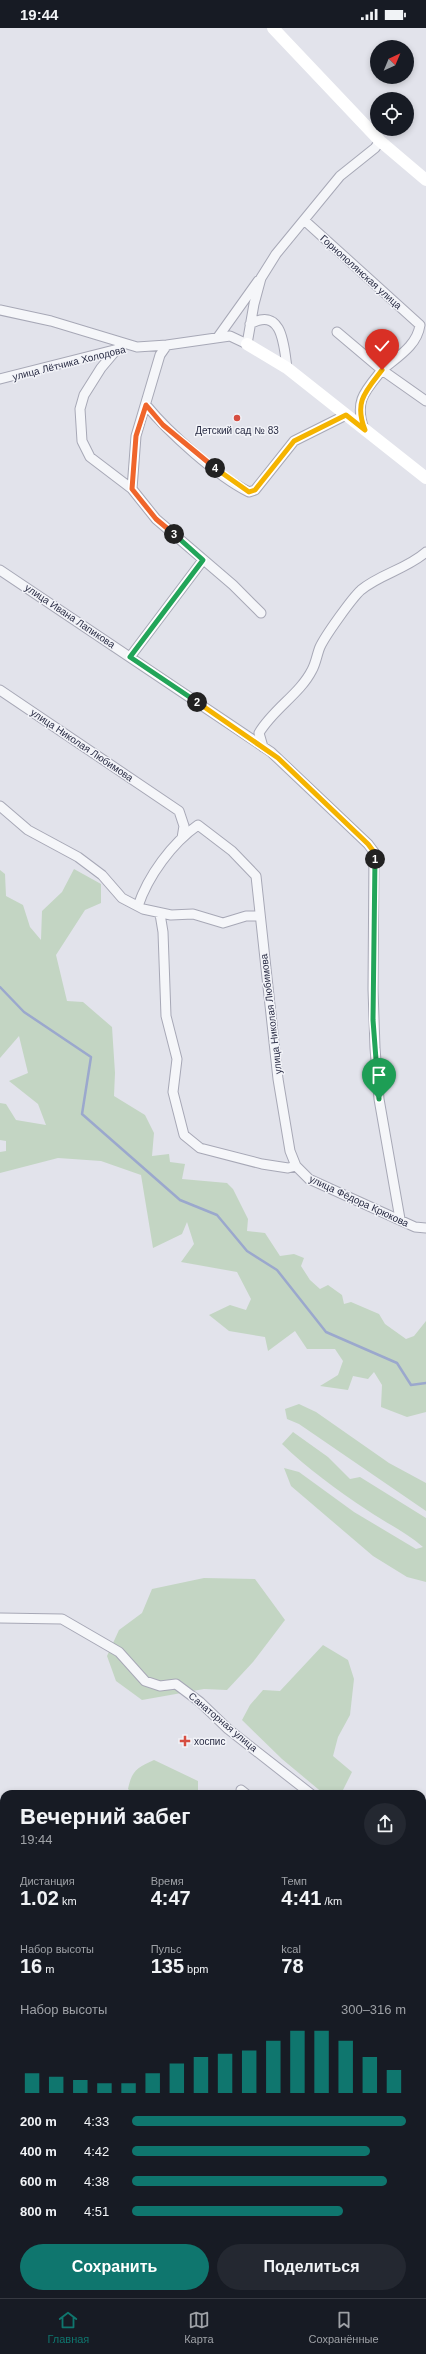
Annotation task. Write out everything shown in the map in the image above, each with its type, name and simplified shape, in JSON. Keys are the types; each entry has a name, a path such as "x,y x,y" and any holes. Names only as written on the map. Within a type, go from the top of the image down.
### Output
{"street":[{"path":"273,28 380,140 426,180"},
{"path":"218,337 236,310 261,278 276,254 340,176 375,148 380,140"},
{"name":"Горнополянская улица","path":"304,220 420,325 419,334 409,348 382,370"},
{"path":"261,278 250,324 247,344 287,368 426,478"},
{"path":"0,310 51,321 137,347"},
{"path":"250,324 264,319 273,322 279,328 283,336 287,368"},
{"path":"337,332 382,370 426,401"},
{"name":"улица Лётчика Холодова","path":"0,380 117,349 167,345 230,336 247,344"},
{"path":"132,489 136,436 160,355 167,345"},
{"path":"117,349 84,395 80,409 82,441 90,457 132,489 156,519 233,584 261,613"},
{"path":"365,430 360,418 360,404 365,392 382,370"},
{"path":"146,405 183,442 249,492 255,490 294,441 346,415"},
{"path":"242,733 254,734 263,727 287,702 312,670 321,645 360,591 387,574 419,558 426,552"},
{"path":"130,657 203,560"},
{"name":"улица Ивана Лапикова","path":"0,570 278,758 374,852 374,1041 380,1106 400,1219"},
{"name":"улица Николая Любимова","path":"0,690 179,811 184,826 182,839"},
{"path":"263,727 260,733 263,747"},
{"path":"0,806 28,830 78,856 102,875 122,898 138,906 160,914 193,914 223,923 246,916 259,916"},
{"name":"улица Николая Любимова","path":"182,839 198,825 232,851 256,876 259,916 278,1079 290,1152"},
{"path":"138,906 153,874 182,839"},
{"path":"160,914 163,932 166,1016 177,1059 173,1092 184,1135 200,1148 262,1164 288,1168 296,1166"},
{"name":"улица Фёдора Крюкова","path":"290,1152 296,1166 308,1179 415,1227 426,1228"},
{"name":"Санаторная улица","path":"0,1618 62,1619 84,1631 119,1652 145,1681 160,1686 176,1684 200,1702 228,1729 306,1790"}],"green space":[{"path":"74,869 101,884 101,903 85,910 56,955 67,1001 83,1002 112,1027 115,1073 114,1096 145,1115 154,1133 152,1156 169,1154 170,1162 185,1164 182,1179 227,1183 233,1189 248,1219 247,1231 265,1233 280,1256 294,1254 304,1258 301,1266 310,1280 320,1289 328,1285 342,1295 344,1304 351,1302 379,1314 385,1324 406,1339 414,1336 426,1321 426,1412 407,1417 381,1407 382,1385 374,1372 368,1379 353,1376 348,1390 320,1386 338,1375 343,1361 335,1349 307,1349 295,1331 268,1351 265,1337 229,1331 209,1315 230,1305 246,1310 251,1299 237,1272 181,1262 194,1244 187,1222 182,1234 153,1248 141,1175 101,1161 58,1158 0,1173 0,1152 6,1151 6,1141 0,1140 0,1103 6,1104 16,1120 46,1125 38,1104 9,1081 28,1073 19,1036 0,1058 0,870 5,874 6,896 23,905 30,927 41,940 42,911 62,892"},
{"path":"299,1404 316,1412 389,1463 426,1483 426,1511 299,1424 287,1419 285,1409"},
{"path":"293,1432 328,1457 350,1479 360,1477 426,1518 426,1582 407,1577 373,1556 291,1486 284,1468 299,1472 354,1512 416,1549 423,1547 345,1495 292,1453 282,1444"},
{"path":"204,1578 255,1579 285,1620 253,1662 227,1690 204,1689 142,1700 116,1681 107,1656 119,1630 142,1613 152,1589"},
{"path":"323,1645 348,1660 354,1679 350,1715 338,1737 333,1756 352,1772 343,1790 319,1790 282,1759 242,1720 250,1705 263,1690 280,1691"},
{"path":"154,1760 198,1781 198,1790 129,1790 131,1778 136,1770"}],"waterway":[{"path":"0,987 24,1012 91,1057 82,1114 180,1200 217,1215 247,1251 277,1270 326,1332 397,1363 411,1385 426,1383"}],"place":[{"name":"Детский сад № 83","path":"237,418"},
{"name":"хоспис","path":"185,1741"}],"route":[{"path":"379,1099 373,1020 374,852 368,844 271,752 130,657 139,642 192,577 203,560 156,519 140,497 132,489 136,436 146,405 163,425 183,442 223,475 249,492 255,490 294,441 302,436 346,415 365,430 360,418 360,404 365,392 382,370"}]}
